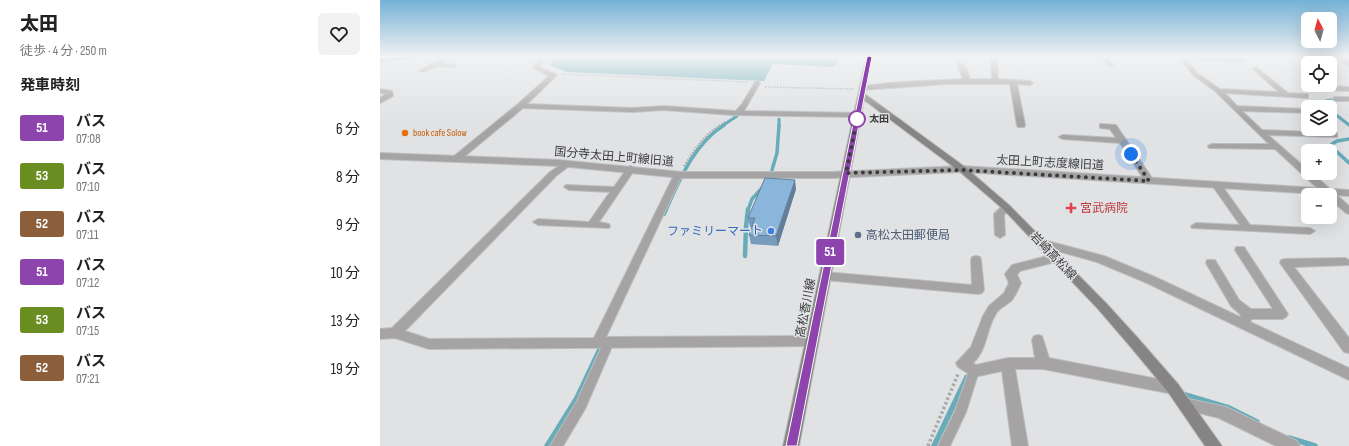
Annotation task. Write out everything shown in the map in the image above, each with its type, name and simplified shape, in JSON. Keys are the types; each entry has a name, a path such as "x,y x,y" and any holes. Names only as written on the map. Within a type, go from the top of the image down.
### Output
{"main road":[{"name":"高松香川線","path":"791,446 865,78"},
{"name":"岩崎高松線","path":"863,91 1006,207 1102,306 1173,388 1214,446"}],"street":[{"path":"456,159 521,106 551,78"},
{"path":"1200,78 1219,91 1234,108 1323,188"},
{"path":"1266,78 1286,95"},
{"path":"863,91 967,80 995,80 1030,83"},
{"path":"1013,82 1021,125"},
{"path":"736,113 745,105 757,83"},
{"path":"1337,88 1349,89"},
{"path":"380,91 390,92 389,96 380,101"},
{"path":"1219,91 1305,96"},
{"path":"1337,99 1349,99"},
{"path":"521,106 632,110 664,108 736,113 858,115"},
{"path":"1234,108 1301,111"},
{"path":"1103,126 1113,127 1149,181"},
{"path":"1260,132 1301,134"},
{"path":"1063,137 1122,141"},
{"path":"1212,146 1277,147"},
{"name":"国分寺太田上町線旧道","path":"380,156 566,164 682,175 846,173"},
{"path":"395,333 553,174 566,164"},
{"path":"592,225 631,169"},
{"name":"太田上町志度線旧道","path":"846,173 962,170 1301,190"},
{"path":"603,342 682,175"},
{"path":"1218,185 1247,228"},
{"path":"569,187 617,190"},
{"name":"太田上町志度線旧道","path":"1337,192 1349,193"},
{"path":"1337,201 1349,211"},
{"path":"1000,235 999,214 1006,207"},
{"path":"538,222 605,226"},
{"path":"1196,226 1310,231"},
{"path":"1040,243 1100,259 1245,319 1349,374"},
{"path":"1240,250 1282,314 1245,319"},
{"path":"1055,258 1016,268 1011,274 1015,283 1007,298 993,308 988,318 978,349 971,358 971,371 1008,364 1043,363 1173,388"},
{"path":"825,276 978,290 976,260"},
{"path":"1345,262 1285,263 1349,348"},
{"path":"1211,263 1245,319"},
{"path":"380,334 395,333 429,344 812,341"},
{"path":"1038,340 1043,363"},
{"path":"1008,364 1020,446"},
{"path":"1184,404 1221,412 1292,446"}],"lane":[{"path":"556,446 581,405 603,342"},
{"path":"944,446 960,412 971,371"}],"path":[{"path":"643,78 757,83 762,87 863,91"},
{"path":"682,175 699,142 709,132 730,119 736,113"},
{"path":"928,446 971,371"}],"water":[{"path":"694,78 766,78 764,81"}],"building":[{"path":"765,178 795,180 776,236 749,235 755,218 748,218"}],"waterway":[{"path":"1337,100 1349,100"},
{"path":"722,126 737,116"},
{"path":"1337,116 1349,125"},
{"path":"779,119 779,125"},
{"path":"666,210 683,174 696,152 713,133 724,125"},
{"path":"772,170 777,153 779,125"},
{"path":"1349,139 1337,141 1332,144 1335,150 1349,163"},
{"path":"748,210 752,199 763,187"},
{"path":"664,214 666,209"},
{"path":"745,256 748,209"},
{"path":"547,446 577,398 603,343"},
{"path":"934,446 967,377 970,376"},
{"path":"1182,394 1229,408 1257,422"},
{"path":"1289,438 1315,446"}],"bus line":[{"name":"51","path":"791,446 865,78"}],"place":[{"name":"太田","path":"857,119"},
{"name":"book cafe Solow","path":"405,133"},
{"name":"宮武病院","path":"1071,208"},
{"name":"ファミリーマート","path":"771,231"},
{"name":"高松太田郵便局","path":"858,235"}],"route":[{"path":"857,119 846,173 962,170 1149,181 1131,154"}]}
